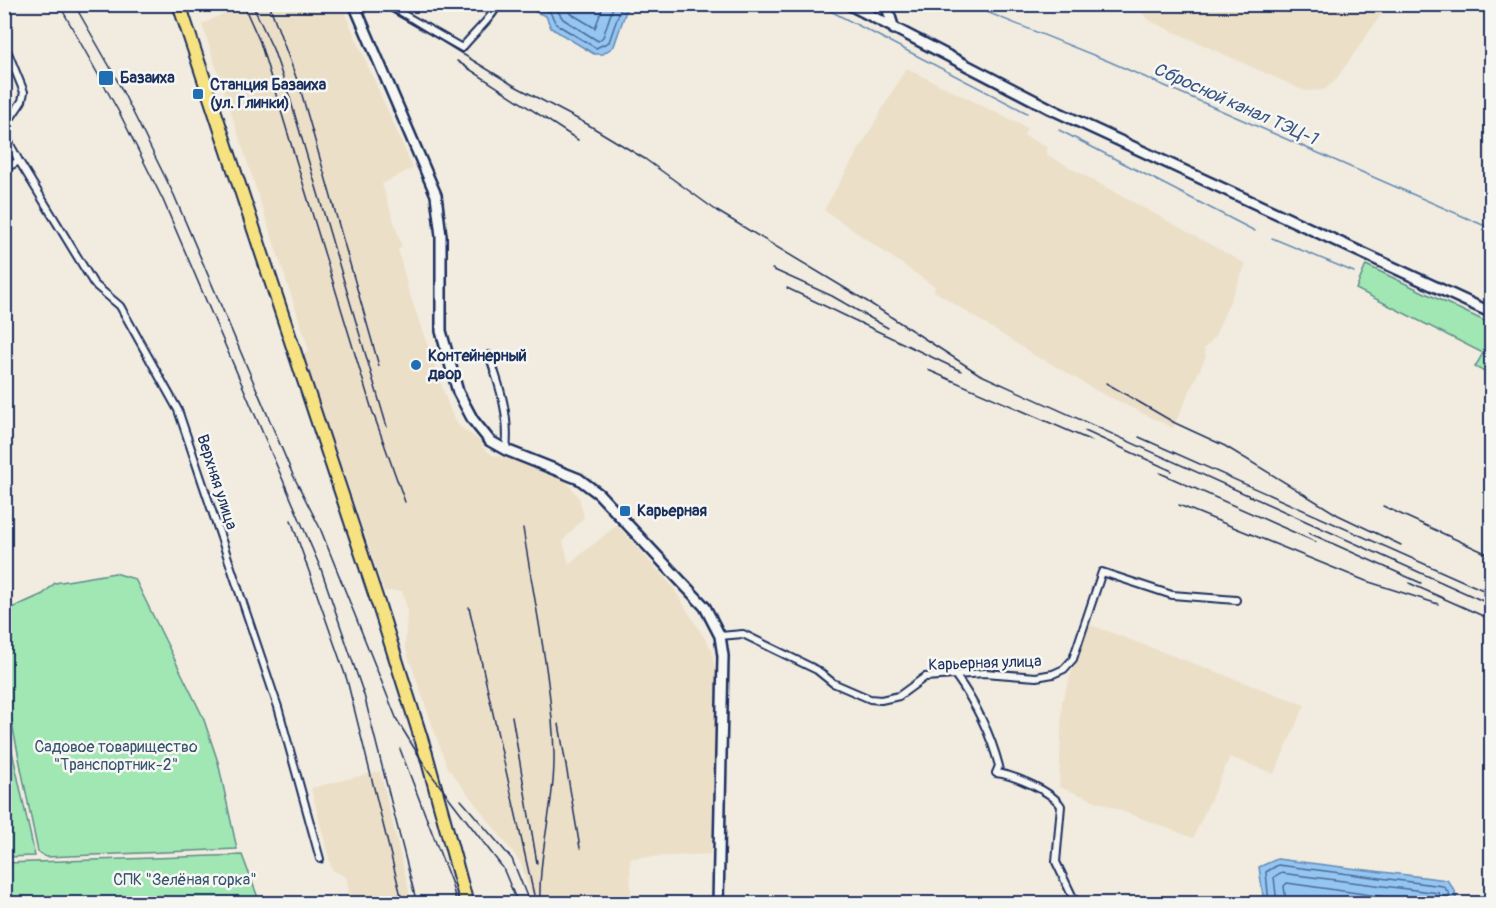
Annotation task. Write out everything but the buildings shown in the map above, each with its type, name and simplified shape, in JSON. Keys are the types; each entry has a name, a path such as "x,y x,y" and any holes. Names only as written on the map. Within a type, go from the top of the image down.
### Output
{"highway":[{"path":"179,4 379,606 426,754 467,903"}],"street":[{"path":"354,4 436,195 441,236 441,331 458,392 473,420 490,441 506,450 579,479 599,494 705,607 720,636 723,656 718,903"},
{"path":"385,4 462,48 479,26 496,12 498,4"},
{"path":"848,4 1051,109 1491,313"},
{"path":"886,4 894,29"},
{"path":"4,43 24,92 22,101 4,128"},
{"name":"Верхняя улица","path":"4,133 94,284 120,306 178,410 278,707 320,859"},
{"path":"4,169 19,161"},
{"path":"489,355 500,387 509,426 506,450"},
{"name":"Карьерная улица","path":"720,636 743,634 817,670 832,683 870,699 881,700 899,696 925,677 985,674 1036,677 1053,675 1064,669 1073,659 1102,572 1172,595 1236,600"},
{"path":"956,676 989,731 999,766 996,772 1010,775 1054,797 1061,806 1056,862 1076,903"}],"shaded area":[{"path":"337,4 343,9 413,168 382,184 402,247 398,249 409,292 450,410 458,425 481,442 483,448 493,455 530,464 568,483 579,498 584,517 563,541 569,564 617,525 672,586 712,650 717,686 711,854 630,858 631,903 533,903 521,863 447,767 405,647 407,609 402,591 384,591 303,354 309,350 202,24 223,14 220,5"},
{"path":"1132,5 1388,5 1334,82 1324,90 1305,91 1152,22"},
{"path":"906,68 1027,128 1024,135 1048,148 1046,153 1049,156 1246,264 1214,338 1204,349 1206,356 1173,428 1099,392 1042,360 934,291 935,287 824,210"},
{"path":"1088,624 1305,705 1274,774 1230,757 1193,838 1059,787 1062,701"},
{"path":"380,771 412,903 351,903 346,877 332,870 311,788"}],"green space":[{"path":"1366,265 1491,324 1491,375 1475,367 1483,353 1356,289"},
{"name":"Садовое товарищество \"Транспортник-2\"","path":"115,573 135,579 203,717 218,762 237,849 46,857 38,852 5,689 5,611 43,594 55,583"},
{"path":"5,719 35,856 5,857"},
{"name":"СПК \"Зелёная горка\"","path":"242,855 260,903 5,903 5,863"}],"water":[{"path":"530,4 628,5 614,46 603,54 594,54 551,28 546,16 530,10"},
{"path":"1277,859 1447,880 1455,891 1457,903 1264,903 1259,867"}],"waterway":[{"path":"817,4 1027,113"},
{"name":"Сбросной канал ТЭЦ-1","path":"967,4 1108,61 1492,229"},
{"path":"1059,130 1255,231"},
{"path":"1272,238 1354,272"}],"railway":[{"path":"59,4 120,114 163,200 321,569 364,695 417,904"},
{"path":"74,4 114,74 174,195 293,475 320,528 397,720 427,769 503,868 518,904"},
{"path":"243,4 260,42 372,410 405,502"},
{"path":"252,4 273,49 289,95 387,427"},
{"path":"269,4 300,88 379,366"},
{"path":"381,4 513,85 587,124 645,159 717,211 868,302 979,374 1492,605"},
{"path":"457,61 578,140"},
{"path":"772,269 832,296 888,328"},
{"path":"787,288 961,371"},
{"path":"928,370 1092,441"},
{"path":"1106,383 1175,423 1225,446 1338,515 1401,545"},
{"path":"1085,431 1172,471"},
{"path":"1139,437 1492,594"},
{"path":"1160,473 1316,542"},
{"path":"1179,505 1366,581 1438,604"},
{"path":"1383,506 1492,556"},
{"path":"291,520 347,680 403,904"},
{"path":"523,528 553,726 554,773 541,866 540,904"},
{"path":"1309,533 1421,583"},
{"path":"1409,583 1492,620"},
{"path":"469,607 534,895"},
{"path":"512,716 537,863"},
{"path":"559,724 580,848"},
{"path":"400,749 451,882 457,904"},
{"path":"461,800 512,859 530,904"}],"place":[{"name":"Базаиха","path":"106,78"},
{"name":"Станция Базаиха (ул. Глинки)","path":"198,94"},
{"name":"Контейнерный двор","path":"416,365"},
{"name":"Карьерная","path":"625,511"}]}
